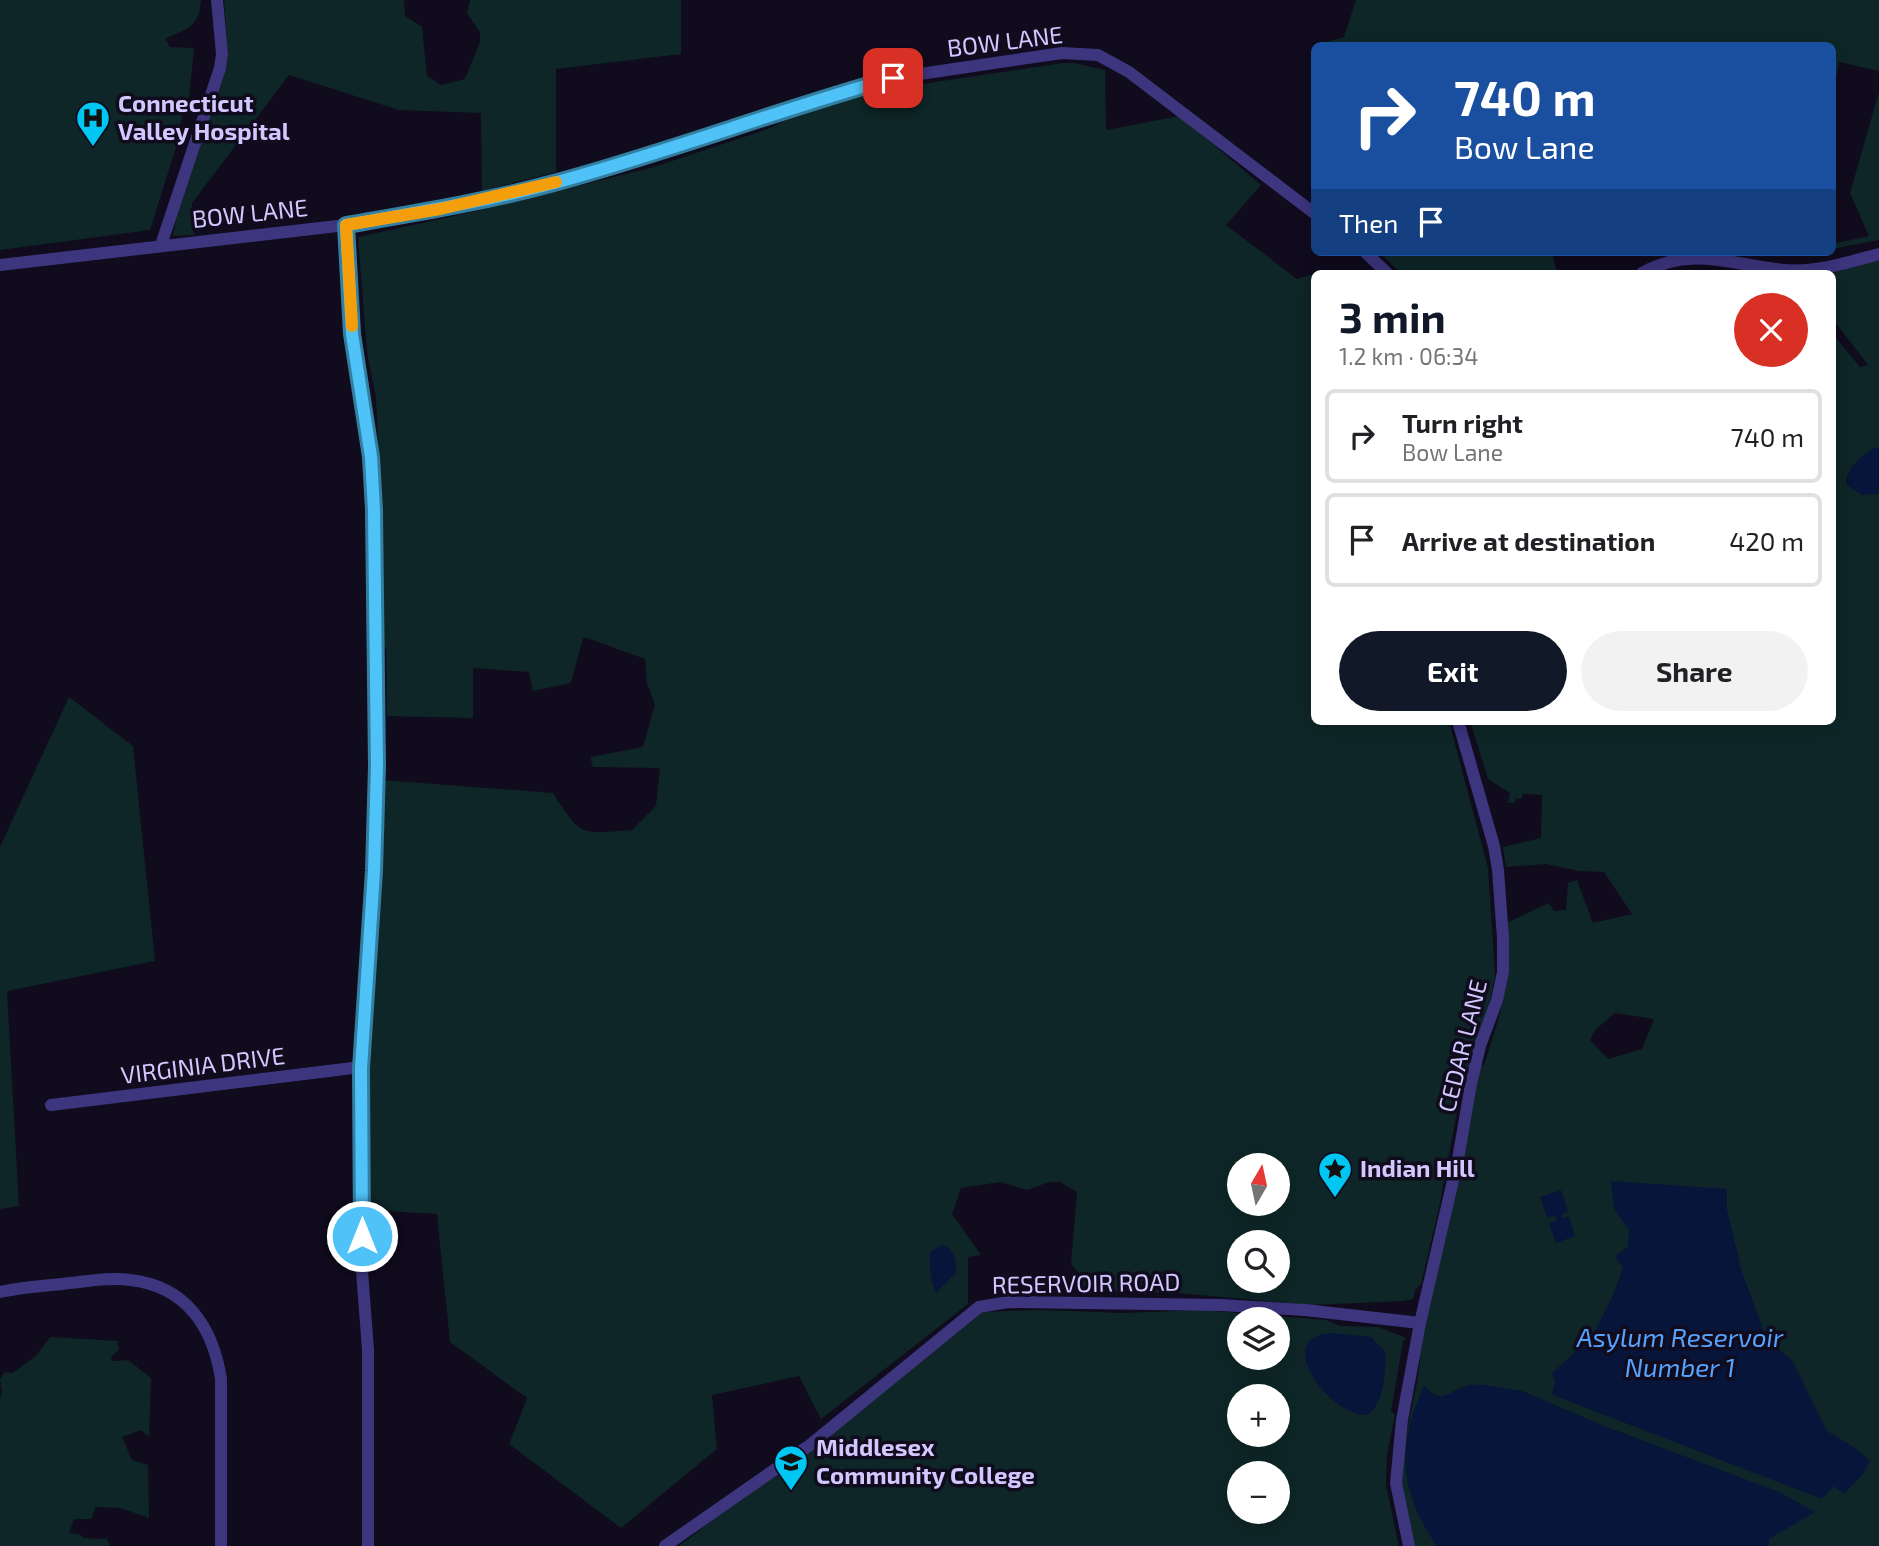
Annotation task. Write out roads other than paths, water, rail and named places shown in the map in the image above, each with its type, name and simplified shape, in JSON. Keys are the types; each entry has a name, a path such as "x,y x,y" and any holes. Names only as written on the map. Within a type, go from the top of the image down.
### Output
{"street":[{"path":"161,245 220,68 222,54 218,0"},
{"name":"BOW LANE","path":"0,265 346,225 440,209 550,184 661,152 829,96 893,78 1062,53 1098,55 1129,72 1311,211"},
{"path":"346,225 352,334 371,457 374,510 377,766 374,871 361,1068 362,1271 368,1350 368,1546"},
{"path":"1647,270 1658,264 1710,257 1786,270 1827,267 1879,254"},
{"path":"1369,256 1384,270"},
{"name":"CEDAR LANE","path":"1409,1546 1396,1483 1396,1464 1420,1323 1458,1159 1474,1071 1497,1000 1503,972 1503,938 1494,846 1459,725"},
{"name":"VIRGINIA DRIVE","path":"51,1105 361,1068"},
{"path":"0,1292 105,1279 128,1279 152,1283 194,1312 209,1334 218,1357 221,1379 221,1546"},
{"name":"RESERVOIR ROAD","path":"664,1546 810,1445 979,1307 1008,1302 1221,1305 1305,1310 1420,1323"}],"water":[{"path":"1874,448 1879,448 1879,493 1862,495 1847,485 1849,473 1855,463"},
{"name":"Asylum Reservoir Number 1","path":"1611,1181 1727,1189 1727,1209 1741,1269 1767,1340 1792,1360 1827,1431 1870,1461 1863,1474 1844,1494 1834,1486 1822,1499 1553,1395 1555,1383 1552,1373 1592,1337 1623,1268 1615,1256 1628,1247 1629,1230 1614,1209"},
{"path":"1561,1190 1568,1212 1562,1214 1562,1218 1569,1217 1575,1236 1556,1243 1549,1223 1557,1221 1556,1216 1547,1217 1540,1197"},
{"path":"943,1245 952,1253 956,1273 936,1293 930,1255 931,1251"},
{"path":"1331,1333 1371,1337 1385,1351 1381,1394 1378,1403 1367,1415 1352,1412 1337,1403 1323,1391 1312,1376 1306,1361 1306,1348 1314,1338"},
{"name":"Asylum Reservoir Number 1","path":"1469,1385 1522,1391 1599,1424 1779,1492 1815,1512 1769,1539 1769,1546 1437,1546 1424,1526 1409,1487 1406,1448 1409,1428 1424,1386 1441,1396"}],"place":[{"name":"Connecticut Valley Hospital","path":"93,148"},
{"name":"Indian Hill","path":"1335,1199"},
{"name":"Middlesex Community College","path":"791,1492"}]}
